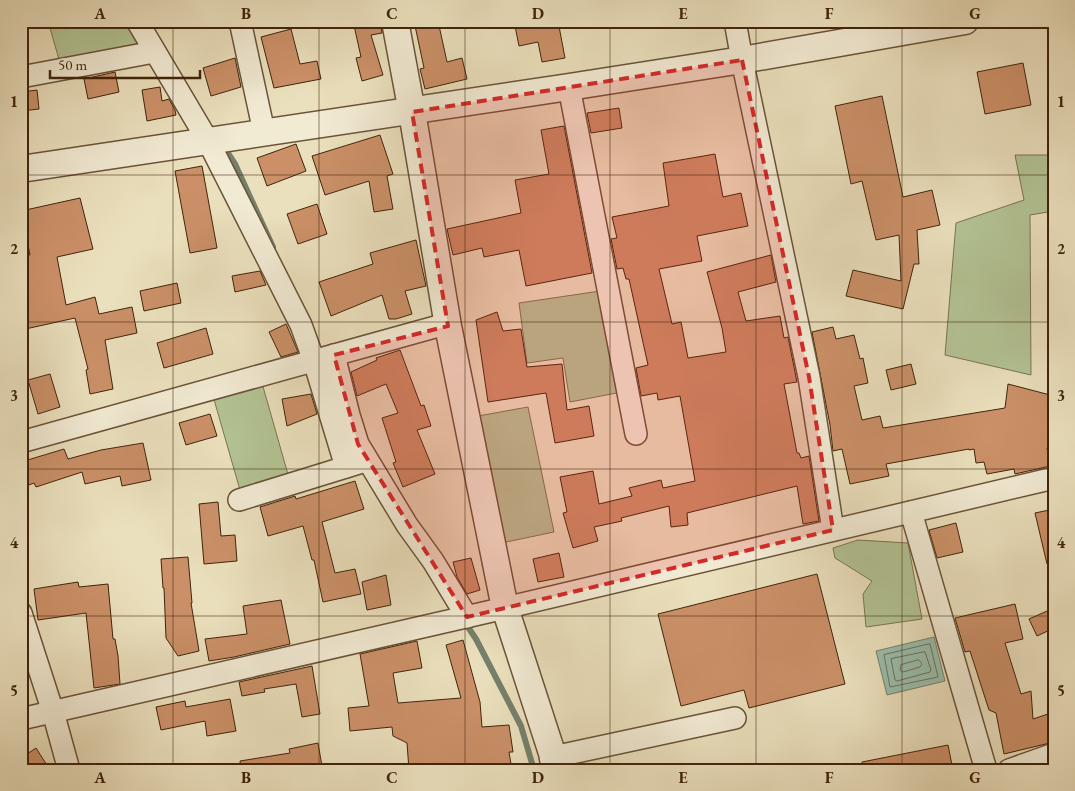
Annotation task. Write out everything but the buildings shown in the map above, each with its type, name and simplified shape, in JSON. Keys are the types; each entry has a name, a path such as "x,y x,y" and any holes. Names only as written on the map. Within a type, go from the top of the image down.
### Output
{"street":[{"path":"137,21 208,141 301,325 324,358 358,444 407,525 433,561 466,617"},
{"path":"240,21 264,132"},
{"path":"395,21 448,326 505,608 554,763 735,718"},
{"path":"735,21 809,377 834,530"},
{"path":"21,169 264,132 412,112 742,60 965,21"},
{"path":"21,77 154,52"},
{"path":"569,87 636,434"},
{"path":"21,442 435,327 448,326"},
{"path":"324,358 346,467"},
{"path":"240,500 368,460"},
{"path":"21,719 505,608 1054,478"},
{"path":"911,512 986,770"},
{"path":"21,613 53,712 69,770"},
{"path":"1009,770 1054,754"}],"highlighted area":[{"path":"742,60 809,377 833,530 467,617 358,444 334,355 448,326 412,112"}],"shaded area":[{"path":"48,21 133,21 154,52 62,70"},
{"path":"1015,155 1054,155 1054,211 1030,215 1031,375 945,355 956,223 1024,200"},
{"path":"607,290 627,391 570,402 563,358 527,363 519,303"},
{"path":"260,376 289,478 240,490 211,389"},
{"path":"528,407 554,532 492,545 467,418"},
{"path":"858,540 908,543 922,619 866,627 863,594 872,581 835,558 833,548"}],"water":[{"path":"934,637 945,681 887,695 876,651"}],"waterway":[{"path":"222,144 235,164 273,247"},
{"path":"464,621 476,639 521,726 534,770"}]}
